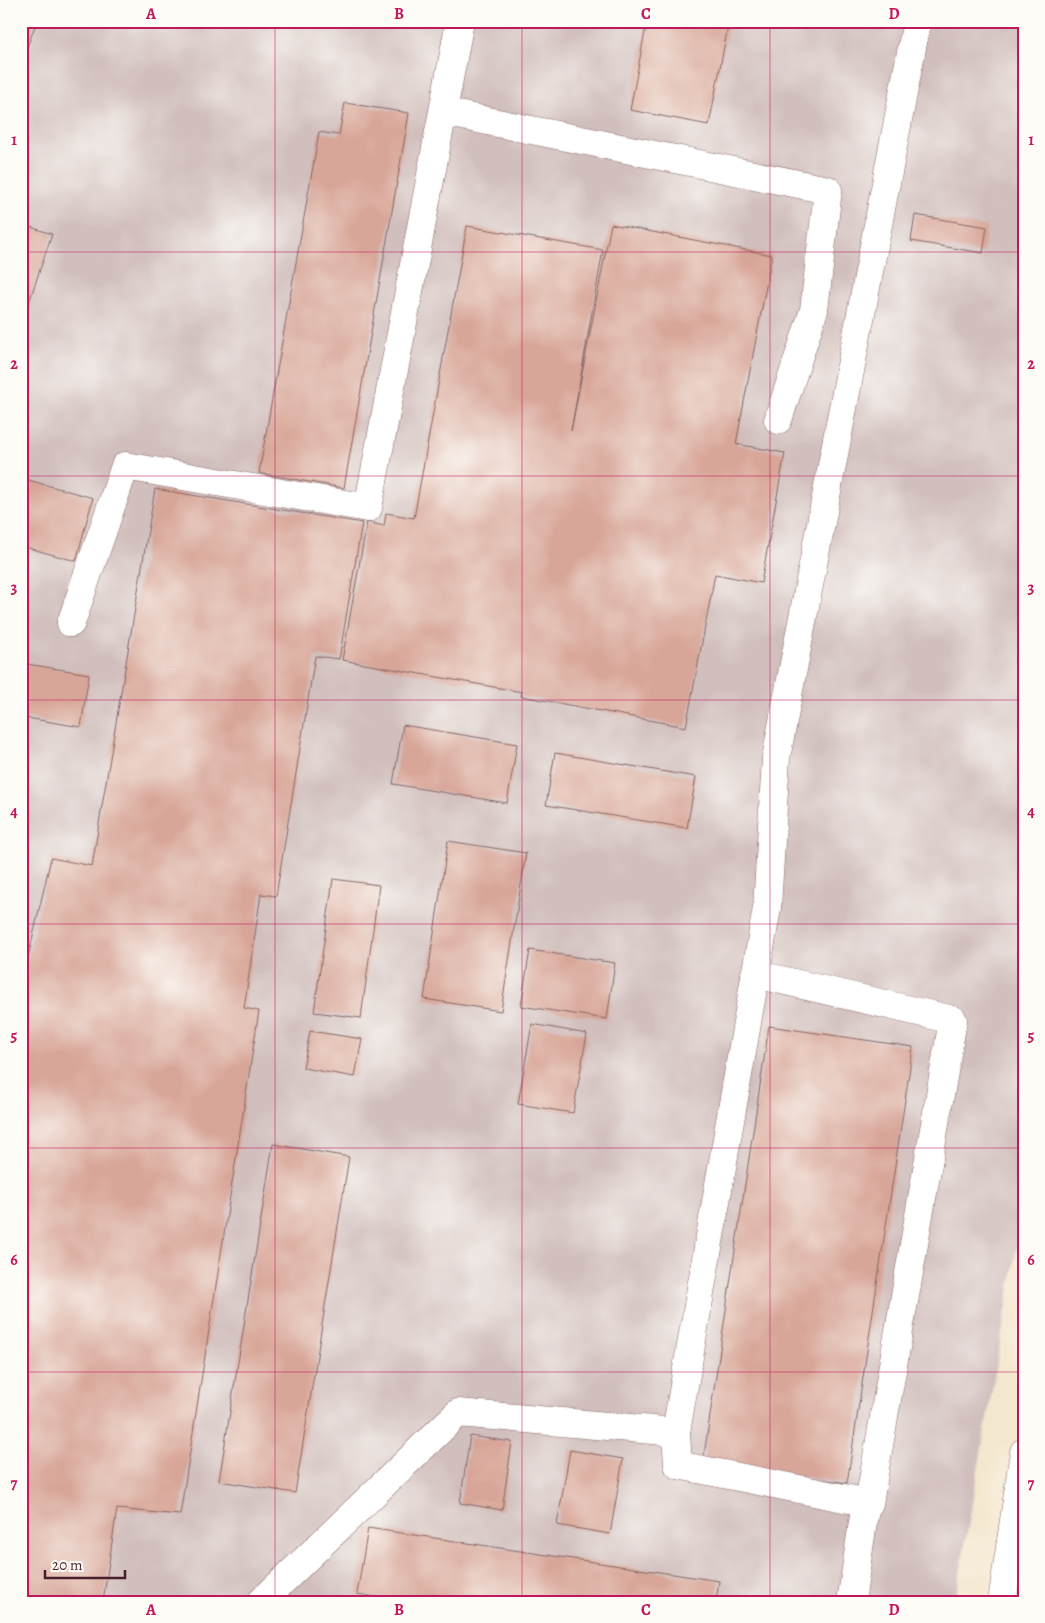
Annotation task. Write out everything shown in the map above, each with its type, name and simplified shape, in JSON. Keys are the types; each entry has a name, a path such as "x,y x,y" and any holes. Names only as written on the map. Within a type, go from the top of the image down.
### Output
{"lane":[{"path":"71,623 125,466 368,508 460,21"},
{"path":"755,974 953,1020 869,1503 678,1465 676,1432 755,974 767,908 776,758 917,21"},
{"path":"443,112 828,190 814,310 778,420"},
{"path":"261,1602 458,1413 676,1432"},
{"path":"1002,1602 1024,1452"},
{"path":"851,1602 866,1502"}],"shaded area":[{"path":"21,21 1024,21 1024,1207 955,1602 21,1602"}],"building":[{"path":"21,21 37,21 21,63"},
{"path":"647,21 729,21 709,125 630,110"},
{"path":"345,103 409,113 344,488 259,473 319,132 339,135"},
{"path":"915,215 987,227 983,253 911,241"},
{"path":"21,224 52,234 22,323 21,323"},
{"path":"611,224 772,255 736,444 785,453 761,583 715,574 686,727 521,696 522,692 342,660 367,522 384,526 386,513 414,518 467,226 603,250 571,431"},
{"path":"21,478 93,498 76,561 21,546"},
{"path":"155,489 362,523 339,659 315,656 276,896 261,894 244,1008 259,1011 180,1515 117,1509 103,1602 21,1602 21,988 51,858 92,866"},
{"path":"21,663 89,674 81,727 21,717"},
{"path":"403,725 517,744 507,803 393,784"},
{"path":"555,753 696,777 687,828 546,805"},
{"path":"448,841 526,853 501,1011 424,999"},
{"path":"333,879 379,885 361,1018 314,1012"},
{"path":"530,950 615,963 607,1019 521,1006"},
{"path":"532,1024 587,1034 573,1113 518,1104"},
{"path":"769,1026 913,1047 847,1483 703,1462"},
{"path":"310,1031 362,1039 355,1077 303,1068"},
{"path":"273,1144 349,1157 295,1493 219,1481"},
{"path":"470,1436 512,1442 502,1510 460,1503"},
{"path":"570,1450 623,1459 610,1534 557,1525"},
{"path":"368,1528 719,1581 716,1602 409,1602 357,1594"}]}
